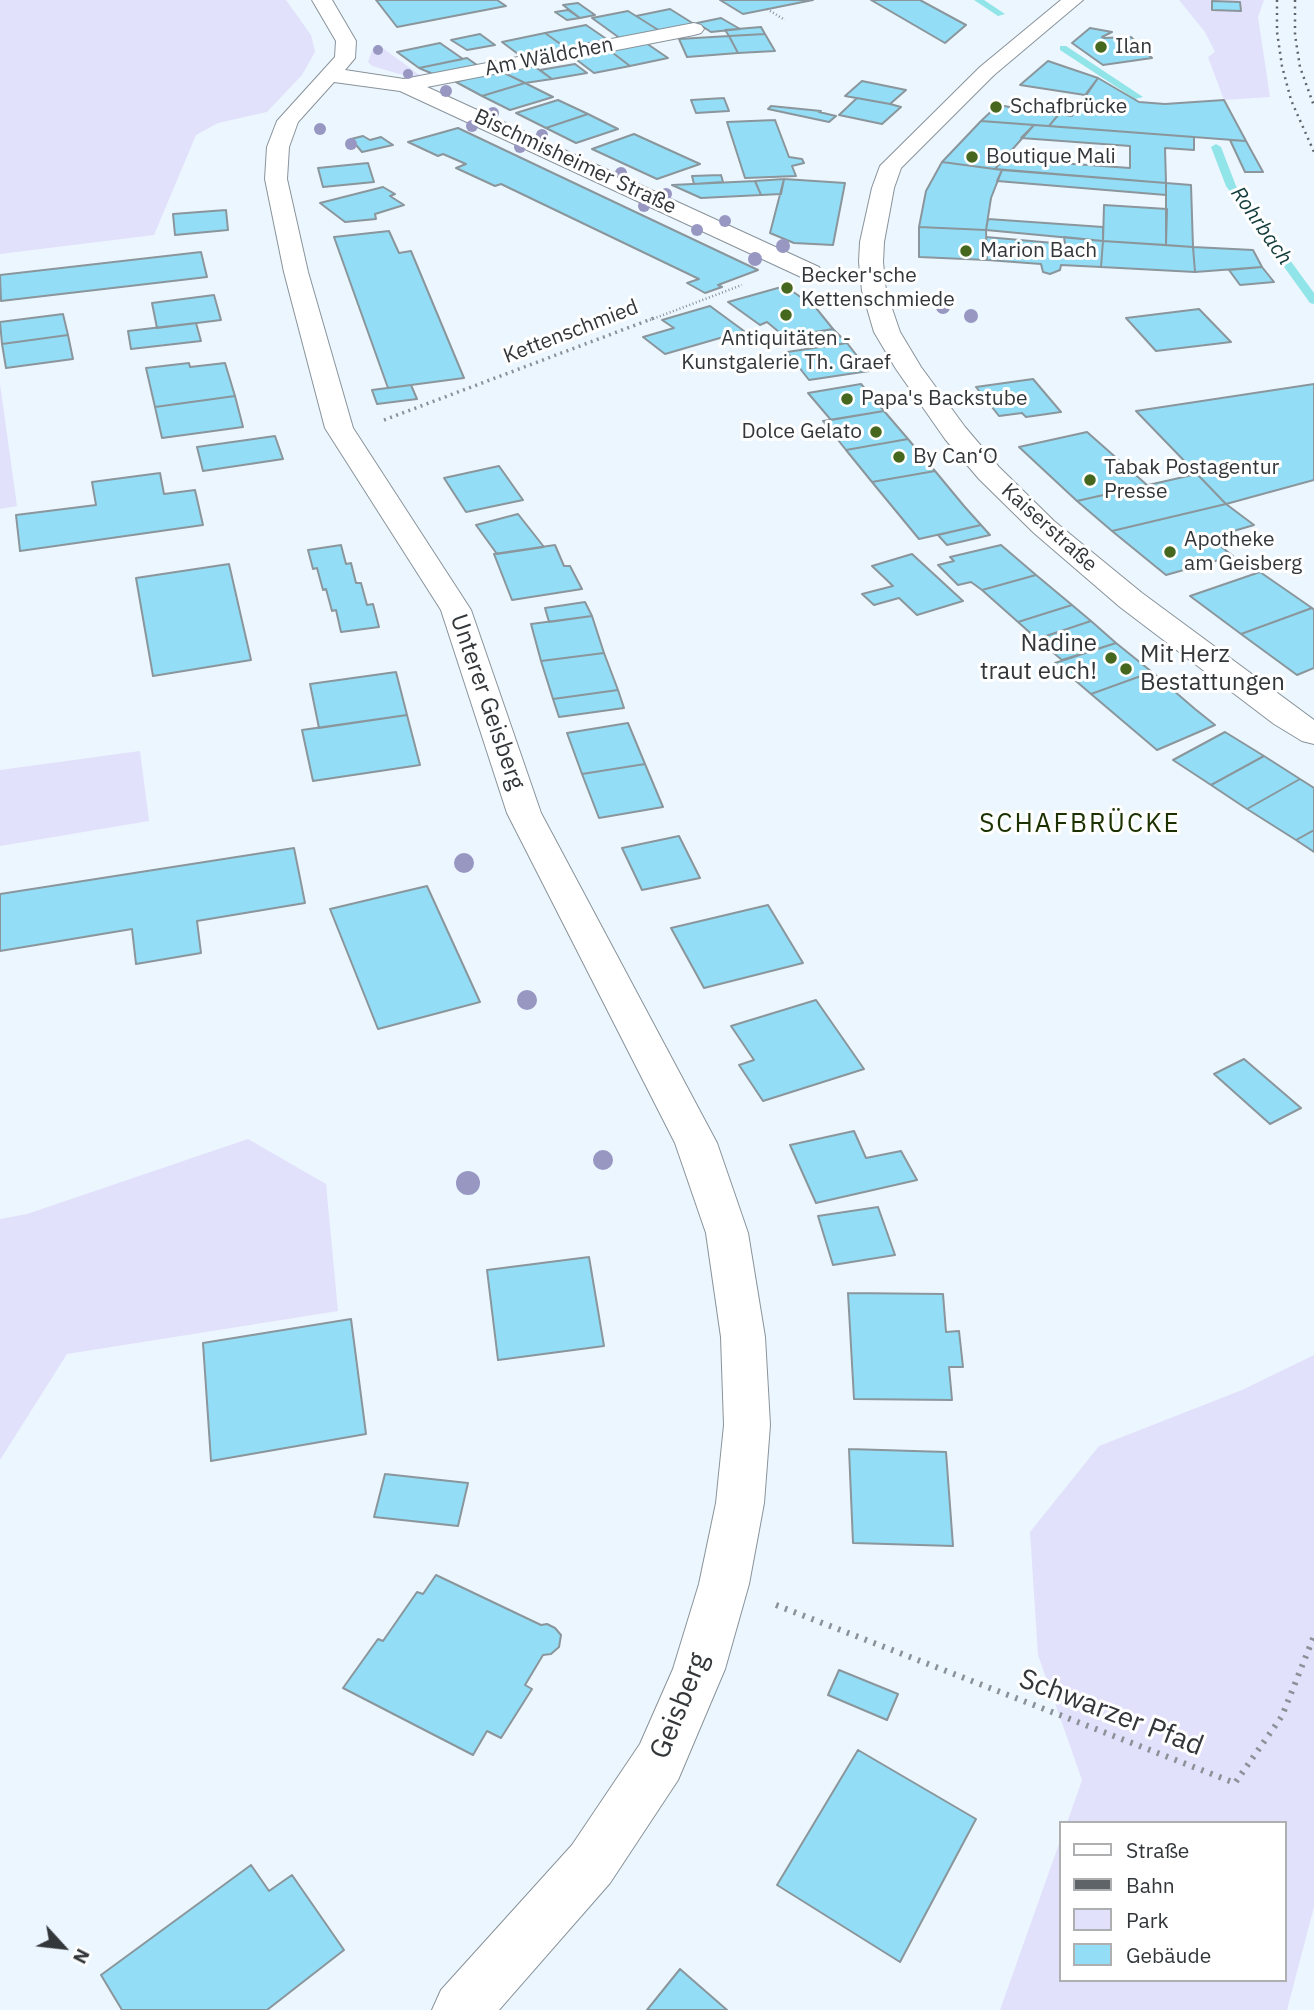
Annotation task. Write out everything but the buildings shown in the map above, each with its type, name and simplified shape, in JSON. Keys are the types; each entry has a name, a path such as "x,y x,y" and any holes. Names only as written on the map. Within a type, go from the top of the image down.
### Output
{"street":[{"name":"Unterer Geisberg","path":"322,0 347,43 345,58 288,121 278,147 276,179 296,272 339,428 456,610 524,813 696,1143 727,1233 743,1337"},
{"name":"Kaiserstraße","path":"1073,0 987,71 891,166 883,188 872,242 871,262 874,290 887,332 908,369 955,433 989,473 1044,527 1131,600 1286,717 1314,734"},
{"name":"Am Wäldchen","path":"404,85 694,29"},
{"name":"Bischmisheimer Straße","path":"332,75 404,85 810,272"},
{"name":"Geisberg","path":"461,2010 591,1864 659,1762 699,1669 724,1584 740,1503 747,1425 743,1337"}],"path":[{"path":"766,9 785,20"},
{"name":"Kettenschmied","path":"392,416 748,283"},
{"name":"Schwarzer Pfad","path":"815,1621 1235,1783 1282,1716 1314,1636"}],"green space":[{"path":"0,0 286,0 311,35 315,52 302,75 267,112 218,123 196,135 154,235 0,254"},
{"path":"1179,0 1264,0 1258,17 1270,97 1224,100 1208,57 1215,52 1205,32"},
{"path":"380,46 421,76 413,78 372,66 368,62 373,48"},
{"path":"0,384 17,506 0,509"},
{"path":"140,751 149,821 0,846 0,770"},
{"path":"248,1139 326,1184 338,1311 67,1354 0,1460 0,1219 27,1214"},
{"path":"1314,1355 1314,1907 1287,2010 1000,2010 1058,1847 1058,1982 1286,1982 1286,1821 1068,1821 1082,1780 1038,1655 1030,1532 1099,1446 1242,1390"}],"waterway":[{"name":"Rohrbach","path":"978,0 1001,14"},
{"name":"Rohrbach","path":"1063,48 1138,97"},
{"name":"Rohrbach","path":"1216,147 1231,186 1314,301"}],"railway":[{"path":"1277,0 1277,32 1282,66 1291,100 1314,152"},
{"path":"1295,0 1295,35 1300,67 1314,106"}],"place":[{"name":"Ilan","path":"1101,47"},
{"name":"Schafbrücke","path":"996,107"},
{"name":"Boutique Mali","path":"972,157"},
{"name":"Marion Bach","path":"966,251"},
{"name":"Becker'sche Kettenschmiede","path":"787,288"},
{"name":"Antiquitäten - Kunstgalerie Th. Graef","path":"786,315"},
{"name":"Papa's Backstube","path":"847,399"},
{"name":"Dolce Gelato","path":"876,432"},
{"name":"By Can‘O","path":"899,457"},
{"name":"Tabak Postagentur Presse","path":"1090,480"},
{"name":"Apotheke am Geisberg","path":"1170,552"},
{"name":"Nadine traut euch!","path":"1111,658"},
{"name":"Mit Herz Bestattungen","path":"1126,669"}],"district":[{"name":"SCHAFBRÜCKE","path":"1080,824"}]}
